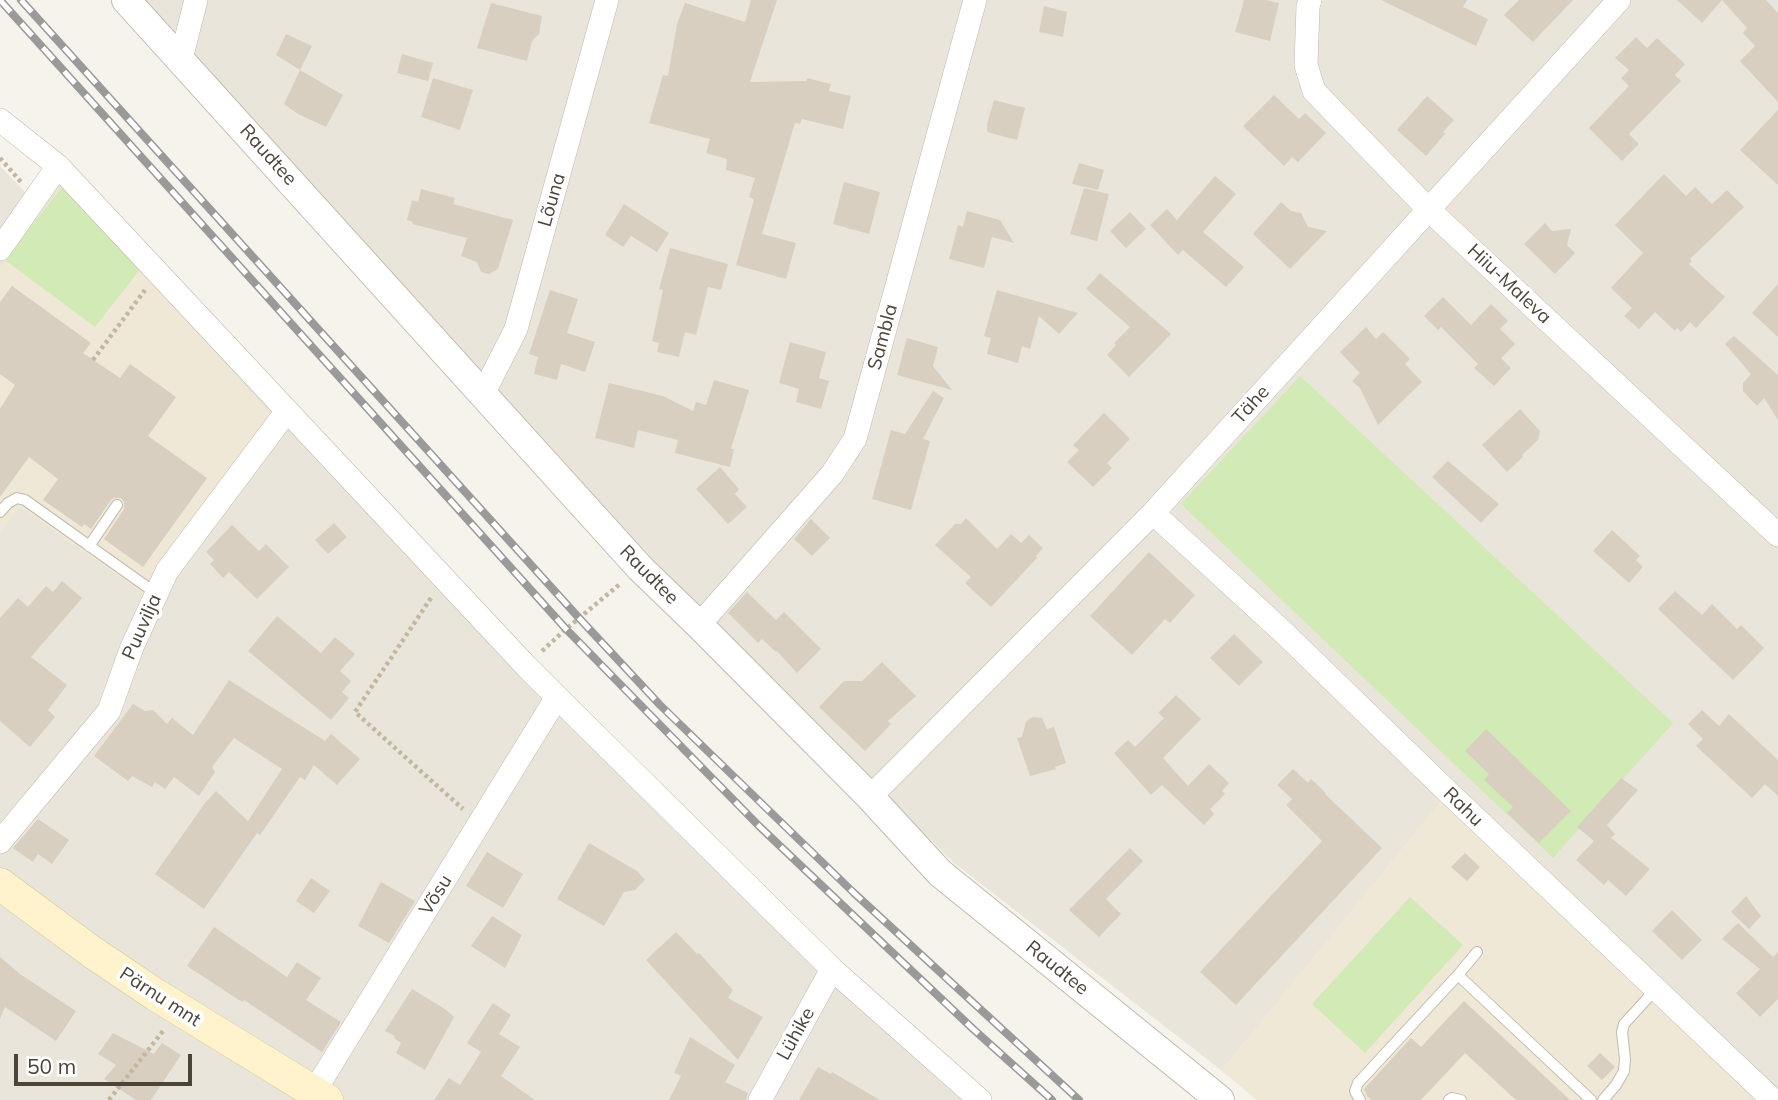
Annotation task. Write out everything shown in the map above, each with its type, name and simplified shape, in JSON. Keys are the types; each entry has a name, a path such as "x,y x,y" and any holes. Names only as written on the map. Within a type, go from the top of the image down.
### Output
{"main road":[{"name":"Pärnu mnt","path":"0,884 156,995 321,1096"}],"street":[{"name":"Raudtee","path":"126,0 640,568 870,797 940,873 1220,1100"},
{"path":"181,59 196,0"},
{"name":"Lõuna","path":"483,394 516,329 607,0"},
{"name":"Sambla","path":"699,625 832,474 855,439 975,0"},
{"name":"Hiiu-Maleva","path":"1310,0 1306,65 1314,91 1428,209 1778,535"},
{"name":"Tähe","path":"870,797 1153,513 1619,0"},
{"path":"0,120 58,166 526,666 832,969 980,1100"},
{"path":"0,249 58,166"},
{"name":"Puuvilja","path":"0,842 109,711 132,647 167,571 287,411"},
{"name":"Rahu","path":"1153,513 1282,631 1457,802 1773,1100"},
{"name":"Võsu","path":"321,1096 479,824 557,697"},
{"name":"Lühike","path":"760,1100 832,969"}],"lane":[{"path":"0,512 16,498 25,500 157,594"},
{"path":"89,546 117,505"},
{"path":"1360,1100 1355,1091 1358,1083 1477,952"},
{"path":"1458,975 1591,1100"},
{"path":"1603,1100 1624,1071 1624,1024 1656,989"},
{"path":"1449,1100 1461,1100"}],"path":[{"path":"0,158 36,198"},
{"path":"93,359 158,273"},
{"path":"526,666 640,568"},
{"path":"444,579 355,712 479,824"},
{"path":"109,1100 163,1031"}],"shaded area":[{"path":"126,0 1778,0 1778,1100 1257,1100 954,863 698,608"},
{"path":"0,166 25,192 58,166 526,666 980,1100 0,1100"},
{"path":"63,186 141,268 273,417 148,597 20,507 0,533 0,267"},
{"path":"1448,792 1773,1100 1257,1100 1221,1070"}],"green space":[{"path":"63,186 141,268 95,327 5,260"},
{"path":"1300,376 1673,723 1553,858 1181,504"},
{"path":"1410,897 1463,945 1365,1053 1312,1004"}],"building":[{"path":"751,0 777,0 750,82 806,81 807,78 831,84 829,91 851,96 843,129 802,119 800,124 795,123 762,234 796,243 786,279 736,265 754,199 749,197 755,178 726,170 727,159 706,153 710,139 649,123 663,75 668,76 677,24 685,3 745,22"},
{"path":"1244,0 1279,3 1270,41 1235,32"},
{"path":"1381,0 1467,0 1463,7 1488,19 1476,46"},
{"path":"1519,0 1573,0 1533,42 1504,15"},
{"path":"1677,0 1722,0 1702,23"},
{"path":"1722,0 1766,0 1778,13 1778,102 1740,61 1755,46 1743,33 1747,28"},
{"path":"491,3 542,16 539,34 532,41 527,61 477,48"},
{"path":"1044,6 1067,12 1063,37 1039,32"},
{"path":"286,34 312,46 300,70 276,55"},
{"path":"1636,37 1647,48 1657,38 1685,64 1675,75 1681,81 1629,134 1639,144 1622,161 1589,128 1629,86 1621,78 1629,70 1615,58"},
{"path":"402,54 433,63 428,81 397,73"},
{"path":"300,70 343,95 326,127 284,104"},
{"path":"433,78 473,90 460,130 421,117"},
{"path":"1274,95 1299,119 1305,113 1326,133 1298,162 1292,157 1284,166 1243,126"},
{"path":"1427,96 1454,120 1426,156 1397,130"},
{"path":"994,100 1025,108 1017,140 987,132"},
{"path":"1778,110 1778,185 1740,150"},
{"path":"1079,163 1104,170 1098,190 1072,184"},
{"path":"1664,174 1686,196 1695,187 1712,204 1727,190 1744,207 1690,259 1692,261 1689,264 1725,297 1696,328 1690,322 1681,332 1677,328 1675,331 1655,312 1639,329 1624,316 1632,308 1611,288 1643,253 1615,225"},
{"path":"1215,176 1236,194 1203,232 1244,267 1226,287 1183,250 1178,255 1150,225 1167,209 1177,220"},
{"path":"844,182 880,192 869,234 833,224"},
{"path":"1084,188 1109,194 1097,241 1070,234"},
{"path":"421,189 455,198 453,204 513,220 498,269 489,274 481,272 477,262 461,256 467,238 412,224 413,222 407,220 412,200 418,202"},
{"path":"1281,202 1291,211 1301,213 1308,227 1327,231 1290,269 1253,234"},
{"path":"624,204 669,233 657,252 631,236 623,247 605,235"},
{"path":"967,211 1000,220 1014,243 992,237 984,268 949,259 958,225 963,227"},
{"path":"1130,212 1146,229 1126,248 1110,231"},
{"path":"1545,223 1552,231 1571,229 1567,245 1575,253 1555,274 1524,244"},
{"path":"670,248 728,264 721,290 708,287 696,335 685,332 679,357 657,352 659,343 652,341 663,290 659,289"},
{"path":"1100,273 1171,334 1129,377 1107,355 1116,345 1114,343 1130,327 1086,289"},
{"path":"1778,284 1778,337 1752,313"},
{"path":"12,286 91,343 83,353 120,378 130,364 176,397 148,436 207,478 143,567 104,539 124,509 121,498 111,500 91,529 84,524 82,527 43,500 58,479 29,457 0,497 0,409 15,385 0,374 0,302"},
{"path":"550,290 578,299 567,333 595,342 585,372 561,364 557,380 534,374 538,357 529,354"},
{"path":"997,290 1078,313 1059,334 1039,316 1030,349 1022,346 1018,363 987,354 991,338 984,336"},
{"path":"1443,297 1471,325 1491,304 1508,321 1500,329 1515,344 1501,358 1511,368 1494,386 1474,368 1478,364 1441,327 1438,330 1424,316"},
{"path":"1366,327 1376,339 1383,332 1410,359 1405,364 1422,382 1378,425 1360,388 1352,381 1360,373 1340,352"},
{"path":"1734,336 1778,375 1778,420 1764,398 1757,406 1743,391 1743,383 1751,374 1725,344"},
{"path":"907,338 938,347 933,366 952,390 897,375"},
{"path":"790,342 826,352 819,378 829,381 821,409 796,402 799,389 779,383"},
{"path":"714,380 749,390 731,449 734,449 730,467 675,453 678,440 638,430 634,448 595,438 609,383 663,396 693,411 696,402 706,405"},
{"path":"933,391 944,398 923,439 930,441 911,510 872,499 891,430 905,434"},
{"path":"1520,409 1540,431 1538,440 1507,472 1482,445"},
{"path":"1104,413 1130,439 1107,463 1112,468 1093,487 1067,462 1079,450 1073,445"},
{"path":"1448,461 1499,504 1481,523 1432,477"},
{"path":"720,467 739,489 735,494 747,507 728,524 696,489"},
{"path":"966,518 997,549 1011,534 1021,543 1029,535 1043,548 1037,558 991,607 965,583 971,577 935,545 955,524 961,524"},
{"path":"811,519 830,538 812,556 794,539"},
{"path":"334,523 347,537 328,554 315,540"},
{"path":"232,525 259,551 266,544 289,567 257,599 229,572 223,578 210,564 214,560 206,552"},
{"path":"1612,530 1640,556 1636,560 1643,567 1629,583 1593,551"},
{"path":"1149,552 1195,595 1170,623 1165,619 1132,655 1090,616"},
{"path":"62,581 82,598 31,657 67,685 48,710 55,717 30,747 0,721 0,618 18,598 28,607 46,586 53,592"},
{"path":"1675,591 1702,615 1712,604 1737,629 1741,625 1764,648 1733,680 1658,609"},
{"path":"747,592 776,620 784,612 821,649 797,673 777,651 762,639 758,643 728,613"},
{"path":"277,616 321,653 335,637 355,654 340,671 351,681 342,692 349,698 331,720 248,651"},
{"path":"1234,634 1263,662 1239,686 1210,658"},
{"path":"882,662 916,696 888,721 891,724 865,751 819,707 844,681 862,681"},
{"path":"229,680 325,741 331,734 360,759 337,785 314,765 305,780 300,777 204,909 155,874 216,791 248,821 282,769 234,738 212,767 215,772 199,796 174,777 165,789 155,782 152,787 132,776 128,781 94,756 133,704 145,711 153,710 167,724 172,718 193,735"},
{"path":"1176,695 1201,719 1163,758 1188,786 1209,764 1229,783 1222,791 1225,794 1210,809 1214,814 1204,825 1162,785 1151,795 1114,753 1128,740 1135,747 1164,718 1158,713"},
{"path":"1702,710 1719,726 1729,714 1778,760 1778,796 1765,784 1752,798 1696,746 1703,739 1688,724"},
{"path":"1034,717 1042,718 1047,729 1054,727 1066,763 1055,767 1056,769 1030,776 1017,738 1022,737 1026,722"},
{"path":"1486,729 1571,811 1539,843 1507,813 1513,807 1484,780 1489,774 1465,751"},
{"path":"1293,769 1308,783 1311,779 1382,848 1236,1005 1200,972 1322,841 1286,805 1292,799 1277,785"},
{"path":"1621,778 1638,790 1607,825 1615,834 1611,838 1650,869 1626,896 1608,880 1604,885 1576,860 1594,841 1577,827"},
{"path":"38,819 69,840 52,864 38,854 33,862 13,848"},
{"path":"589,843 637,871 645,880 635,890 624,892 604,926 557,899"},
{"path":"1130,848 1143,861 1106,899 1121,914 1099,937 1069,910"},
{"path":"487,852 523,874 503,908 466,886"},
{"path":"1465,853 1480,867 1467,881 1451,867"},
{"path":"311,878 330,891 314,913 296,901"},
{"path":"381,882 415,901 389,943 358,926"},
{"path":"1746,896 1761,916 1749,929 1731,912"},
{"path":"1672,910 1702,940 1682,960 1652,931"},
{"path":"492,916 522,935 505,968 471,946"},
{"path":"1738,923 1773,957 1778,952 1778,999 1760,1017 1736,993 1760,969 1722,939"},
{"path":"214,927 287,977 297,962 321,978 306,1000 341,1022 322,1052 187,966"},
{"path":"676,932 733,990 728,998 763,1017 738,1060 646,960"},
{"path":"0,957 20,974 76,1011 56,1041 5,1007 0,1019"},
{"path":"412,989 454,1017 425,1070 396,1053 401,1043 385,1031"},
{"path":"1464,1001 1570,1100 1516,1100 1465,1053 1421,1100 1371,1100 1364,1089 1411,1038 1421,1047"},
{"path":"493,1003 511,1015 499,1034 520,1047 501,1076 535,1100 434,1100 449,1078 460,1085 481,1052 467,1043"},
{"path":"113,1033 154,1054 162,1043 181,1055 151,1100 136,1100 104,1079 116,1065 98,1054"},
{"path":"690,1037 735,1065 725,1082 748,1093 746,1100 669,1100 681,1076 674,1073"},
{"path":"1600,1053 1615,1067 1602,1080 1587,1066"},
{"path":"818,1067 831,1074 832,1072 880,1100 799,1100"}],"railway":[{"path":"0,0 566,629 760,827 1052,1100"},
{"path":"21,0 660,705 854,893 1079,1100"}]}
